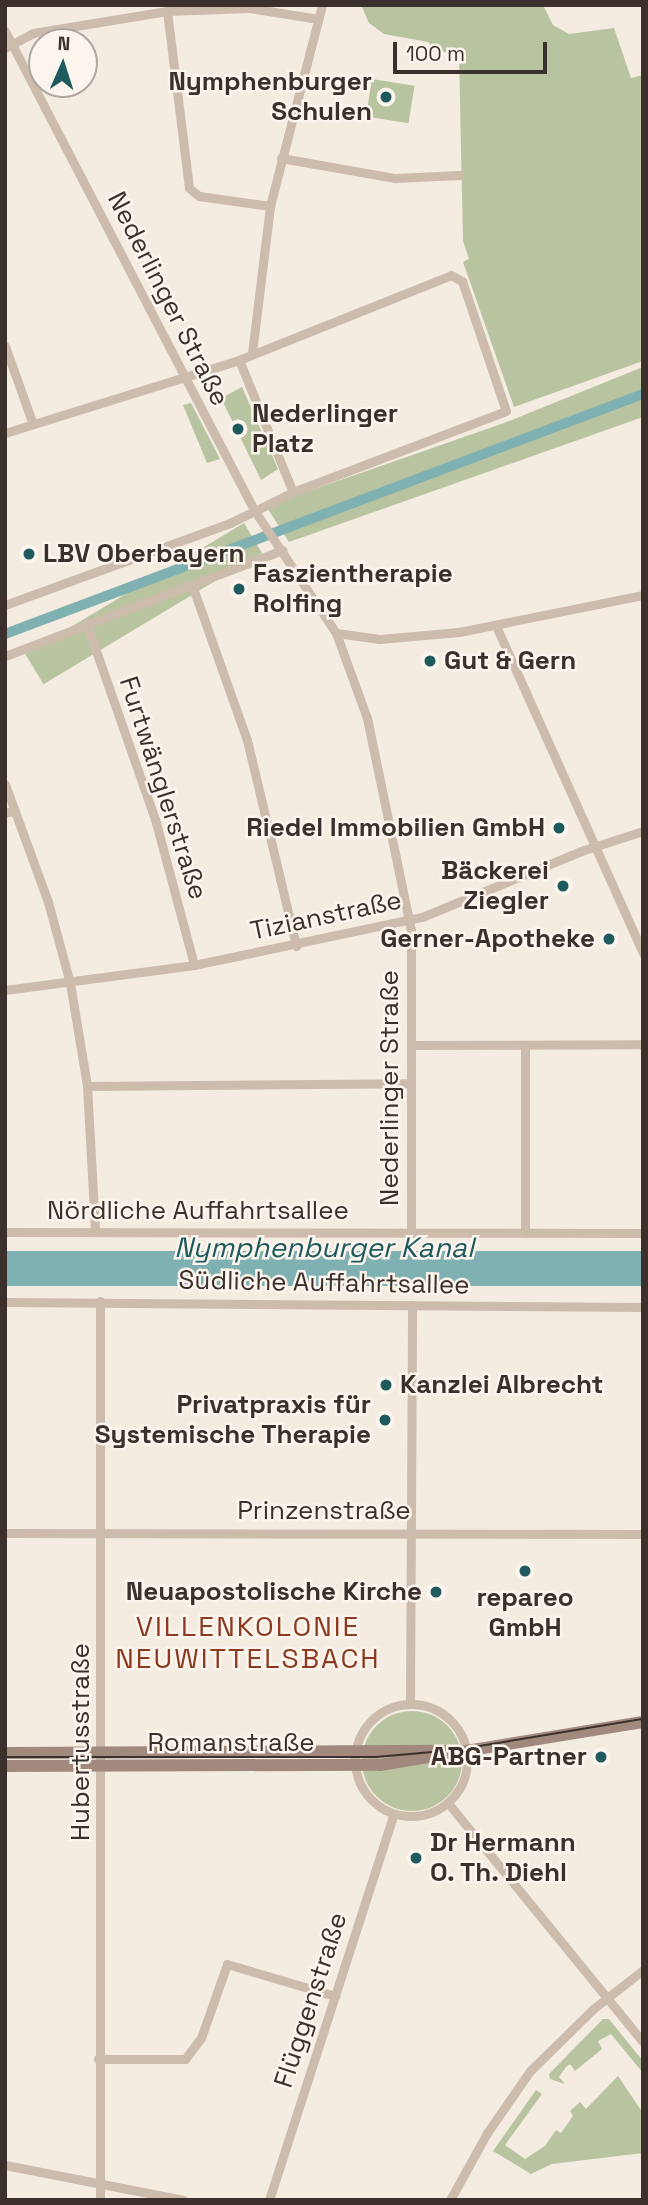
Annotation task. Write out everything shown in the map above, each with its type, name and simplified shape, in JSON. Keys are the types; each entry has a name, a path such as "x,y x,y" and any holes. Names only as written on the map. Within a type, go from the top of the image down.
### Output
{"main road":[{"name":"Romanstraße","path":"5,1766 102,1760 355,1760 461,1751 643,1722"},
{"name":"Romanstraße","path":"5,1753 102,1760"}],"street":[{"path":"252,353 270,206 322,5"},
{"path":"9,46 33,33 167,10 250,7 318,19"},
{"path":"167,10 189,188 199,196 270,206"},
{"name":"Nederlinger Straße","path":"5,31 9,46 254,510 336,633 373,744 410,919 411,1233"},
{"path":"281,158 395,177 460,175"},
{"path":"5,433 185,379 458,275 506,411 5,605"},
{"path":"5,346 33,424"},
{"path":"239,360 293,492"},
{"path":"5,656 282,550"},
{"path":"192,585 247,740 296,946"},
{"path":"336,633 380,639 496,626 643,595"},
{"name":"Furtwänglerstraße","path":"87,625 155,819 194,965"},
{"path":"496,626 643,953"},
{"path":"5,784 48,902 70,983 87,1086 95,1230"},
{"path":"5,813 15,810"},
{"name":"Tizianstraße","path":"5,990 194,965 296,946 410,919 596,846 643,831"},
{"path":"411,1045 643,1044"},
{"path":"525,1045 525,1233"},
{"path":"87,1086 410,1083"},
{"name":"Nördliche Auffahrtsallee","path":"5,1232 95,1230 643,1233"},
{"name":"Hubertusstraße","path":"100,1301 103,1532 98,2059 100,2200"},
{"name":"Südliche Auffahrtsallee","path":"5,1302 643,1307"},
{"path":"410,1704 412,1305"},
{"name":"Prinzenstraße","path":"5,1533 643,1534"},
{"path":"410,1704 447,1717 461,1751 465,1776 448,1803 423,1815 394,1814 368,1797 355,1760 372,1720 389,1708 410,1704"},
{"path":"448,1803 643,2042"},
{"name":"Flüggenstraße","path":"269,2200 394,1814"},
{"path":"98,2059 185,2059 201,2038 227,1964 335,1996"},
{"path":"450,2200 487,2133 530,2071 607,1997 643,1970"},
{"path":"5,2165 184,2200"}],"green space":[{"path":"361,5 543,5 553,25 569,34 614,28 631,78 643,75 643,361 514,407 463,262 469,259 463,241 459,55 435,50 428,42 384,34 369,23"},
{"path":"372,79 414,86 409,123 366,117"},
{"path":"643,367 643,417 289,542 266,506 504,423"},
{"path":"242,387 278,469 261,480 221,398"},
{"path":"191,403 220,459 207,463 183,405"},
{"path":"244,523 262,553 43,684 25,654"},
{"path":"402,1711 422,1711 448,1725 459,1742 462,1761 459,1780 448,1797 422,1811 402,1811 384,1803 370,1789 362,1771 362,1751 370,1733 384,1719"},
{"path":"603,2019 609,2019 643,2061 643,2073 611,2034 598,2041 602,2049 575,2071 570,2064 566,2067 559,2077 565,2084 550,2079 549,2074"},
{"path":"618,2076 643,2113 643,2153 552,2164 531,2174 493,2151 536,2090 542,2094 505,2145 525,2159 545,2146 556,2130 561,2133 573,2116 570,2111 580,2102 586,2109"}],"water":[{"name":"Nymphenburger Kanal","path":"5,1251 643,1251 643,1286 5,1286"}],"waterway":[{"path":"5,634 643,394"}],"tram line":[{"path":"5,1757 376,1757 455,1750 643,1719"}],"place":[{"name":"Nymphenburger Schulen","path":"386,97"},
{"name":"Nederlinger Platz","path":"238,429"},
{"name":"LBV Oberbayern","path":"29,554"},
{"name":"Faszientherapie Rolfing","path":"239,589"},
{"name":"Gut & Gern","path":"430,661"},
{"name":"Riedel Immobilien GmbH","path":"559,828"},
{"name":"Bäckerei Ziegler","path":"563,886"},
{"name":"Gerner-Apotheke","path":"609,939"},
{"name":"Kanzlei Albrecht","path":"386,1385"},
{"name":"Privatpraxis für Systemische Therapie","path":"385,1420"},
{"name":"repareo GmbH","path":"525,1571"},
{"name":"Neuapostolische Kirche","path":"436,1592"},
{"name":"ABG-Partner","path":"601,1757"},
{"name":"Dr Hermann O. Th. Diehl","path":"416,1858"}],"district":[{"name":"VILLENKOLONIE NEUWITTELSBACH","path":"248,1642"}]}
